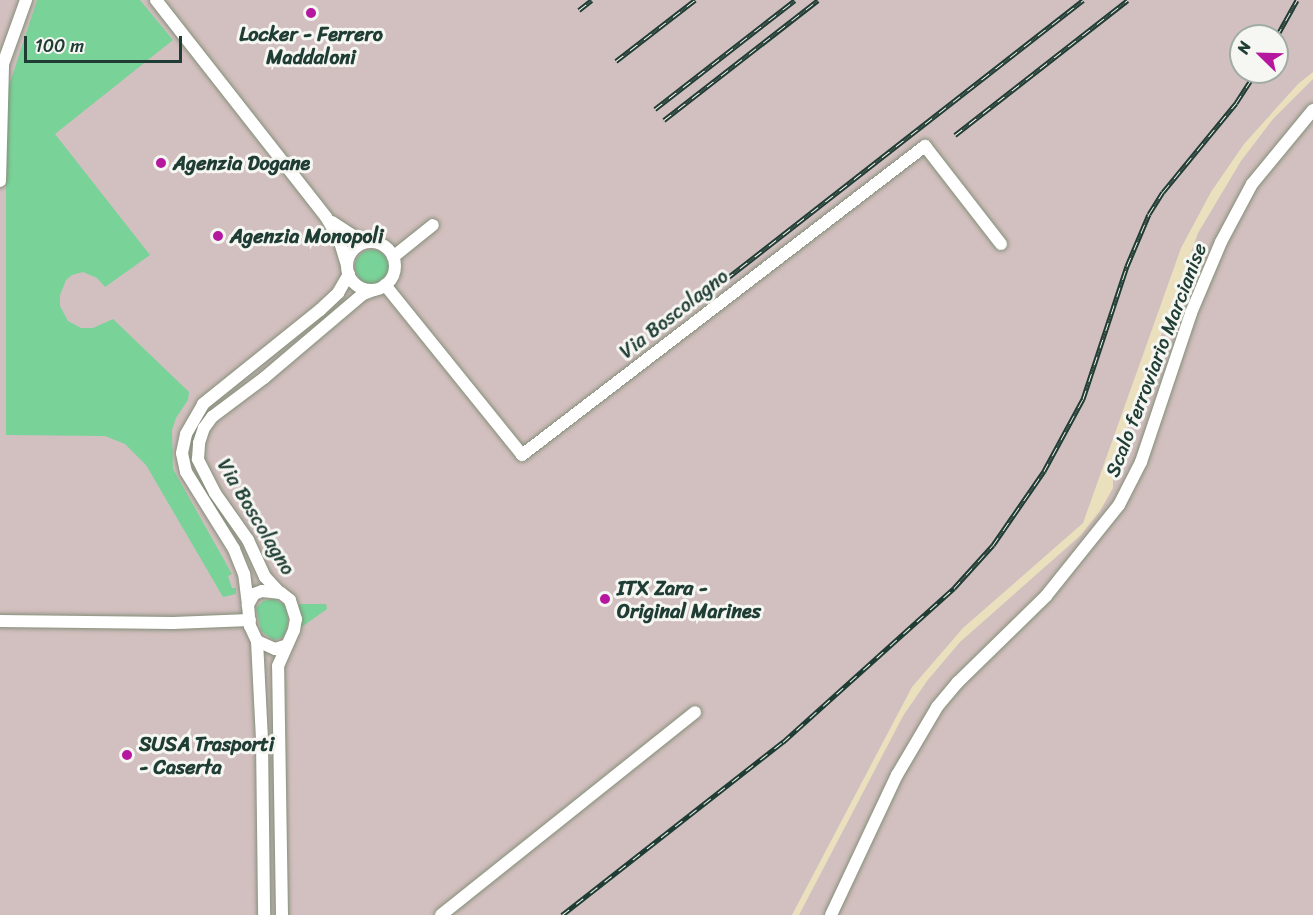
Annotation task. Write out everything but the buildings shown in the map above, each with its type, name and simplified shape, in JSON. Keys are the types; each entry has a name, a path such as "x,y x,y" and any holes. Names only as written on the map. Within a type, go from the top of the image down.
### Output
{"street":[{"path":"0,181 3,64 26,0"},
{"path":"156,0 326,217 339,239 348,270"},
{"name":"Scalo ferroviario Marcianise","path":"831,915 897,775 937,707 958,682 1046,596 1119,505 1141,462 1191,313 1221,242 1252,184 1313,110"},
{"name":"Via Boscolagno","path":"348,270 358,286 380,287 522,455 925,146 1001,244"},
{"path":"326,217 341,230 386,248 393,257 393,276 380,287"},
{"path":"393,257 433,225"},
{"name":"Via Boscolagno","path":"264,915 262,741 257,641 250,620 243,574 234,549 186,472 182,453 186,434 203,404 338,293 353,251 358,246 372,242"},
{"name":"Via Boscolagno","path":"282,915 278,666 294,630 296,619 290,600 265,577 248,540 216,493 198,459 200,443 204,428 212,417 264,378 363,294 380,287"},
{"name":"Via Boscolagno","path":"248,605 254,594 262,591 281,593"},
{"path":"0,621 173,623 250,620"},
{"path":"257,641 274,649 285,646"},
{"path":"441,915 695,712"}],"shaded area":[{"path":"0,0 1313,0 1313,72 1298,84 1244,144 1211,192 1181,248 1083,523 963,628 912,687 792,915 0,915"},
{"path":"1313,79 1313,915 799,915 903,716 927,681 960,642 1081,535 1100,511 1113,488 1113,468 1198,233 1241,161 1273,119"}],"green space":[{"path":"37,0 140,0 173,40 55,134 150,255 105,287 97,278 83,272 72,275 66,280 60,295 60,306 68,321 81,328 93,328 113,319 189,392 188,400 176,418 172,430 173,469 232,574 228,576 232,588 236,588 236,594 223,597 146,465 125,444 105,436 6,435 6,95"},
{"path":"372,250 384,255 389,267 384,279 372,284 360,279 355,267 360,255"},
{"path":"274,599 286,606 288,623 284,637 273,640 261,631 256,608 263,601"},
{"path":"299,604 326,604 327,609 300,628"}],"railway":[{"path":"579,10 592,0"},
{"path":"616,61 695,0"},
{"path":"655,109 795,0"},
{"path":"664,120 818,0"},
{"path":"712,290 1083,0"},
{"path":"955,135 1128,0"},
{"path":"1284,24 1297,0"},
{"path":"562,915 783,742 954,588 993,545 1044,471 1083,399 1127,266 1149,214 1163,192 1236,103 1248,84"}],"place":[{"name":"Locker - Ferrero Maddaloni","path":"311,13"},
{"name":"Agenzia Dogane","path":"161,163"},
{"name":"Agenzia Monopoli","path":"218,236"},
{"name":"ITX Zara - Original Marines","path":"605,599"},
{"name":"SUSA Trasporti - Caserta","path":"127,755"}]}
